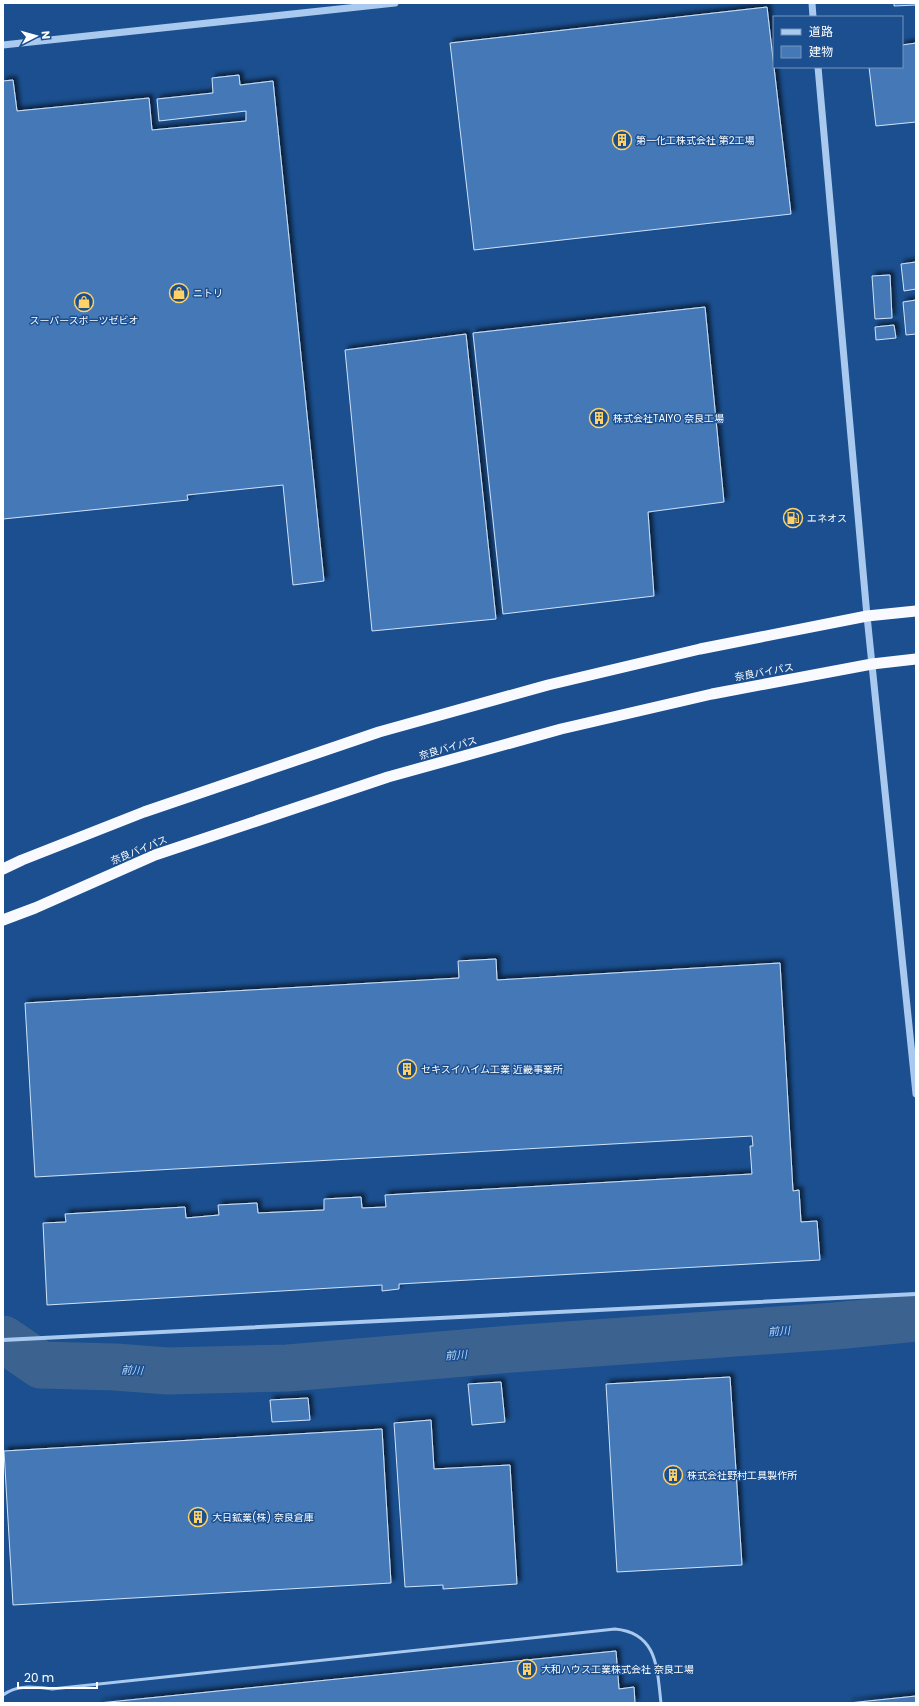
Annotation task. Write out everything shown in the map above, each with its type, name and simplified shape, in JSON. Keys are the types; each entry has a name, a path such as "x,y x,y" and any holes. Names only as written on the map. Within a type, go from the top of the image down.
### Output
{"highway":[{"path":"3,869 22,860 144,812 379,732 548,685 700,649 867,616 916,611"},
{"name":"奈良バイパス","path":"3,920 35,908 155,855 388,777 561,729 712,694 872,664 916,659"}],"street":[{"path":"3,45 395,3"},
{"path":"812,3 813,16"},
{"path":"818,68 867,616 916,1094"},
{"path":"3,1340 916,1294"}],"lane":[{"path":"3,1695 16,1688 25,1687 52,1689 615,1629 633,1632 648,1646 656,1662 661,1703"}],"building":[{"path":"894,3 916,3 916,5 894,6"},
{"name":"第一化工株式会社 第2工場","path":"767,7 791,214 474,250 450,43"},
{"path":"916,43 916,122 876,126 869,68 903,68 903,45"},
{"path":"239,75 240,85 273,81 324,581 293,585 283,485 187,495 188,500 3,519 3,81 13,80 17,111 149,98 152,130 246,121 246,111 159,121 157,99 213,93 212,78"},
{"path":"916,262 916,289 904,291 901,264"},
{"path":"890,275 892,318 875,319 872,276"},
{"path":"916,300 916,334 906,335 903,302"},
{"name":"株式会社TAIYO 奈良工場","path":"705,307 724,502 648,512 654,596 503,614 473,333"},
{"path":"894,325 896,338 876,340 875,327"},
{"path":"466,334 496,619 372,631 345,350"},
{"name":"セキスイハイム工業 近畿事業所","path":"496,959 497,980 780,963 793,1191 799,1190 801,1222 817,1221 820,1260 399,1284 399,1289 382,1291 382,1285 47,1305 43,1223 66,1222 65,1214 185,1207 186,1218 219,1215 218,1205 257,1203 258,1213 324,1210 324,1199 361,1197 362,1208 386,1207 385,1195 752,1174 750,1146 753,1146 752,1136 35,1177 25,1003 459,978 458,961"},
{"name":"株式会社野村工具製作所","path":"730,1377 742,1565 617,1572 606,1384"},
{"path":"501,1382 505,1422 472,1425 468,1384"},
{"path":"308,1398 310,1420 272,1422 270,1400"},
{"path":"431,1420 434,1469 510,1465 517,1584 443,1589 443,1585 405,1587 394,1423"},
{"name":"大日鉱業(株) 奈良倉庫","path":"382,1429 391,1583 13,1605 4,1451"},
{"name":"大和ハウス工業株式会社 奈良工場","path":"616,1651 619,1689 634,1687 635,1703 99,1703"},
{"path":"916,1696 916,1703 849,1703"}],"waterway":[{"name":"前川","path":"3,1339 41,1365 115,1367 168,1371 288,1368 511,1349 835,1326 916,1318"}],"place":[{"name":"第一化工株式会社 第2工場","path":"622,140"},
{"name":"ニトリ","path":"179,293"},
{"name":"スーパースポーツゼビオ","path":"84,302"},
{"name":"株式会社TAIYO 奈良工場","path":"599,418"},
{"name":"エネオス","path":"793,518"},
{"name":"セキスイハイム工業 近畿事業所","path":"407,1069"},
{"name":"株式会社野村工具製作所","path":"673,1475"},
{"name":"大日鉱業(株) 奈良倉庫","path":"198,1517"},
{"name":"大和ハウス工業株式会社 奈良工場","path":"527,1669"}]}
